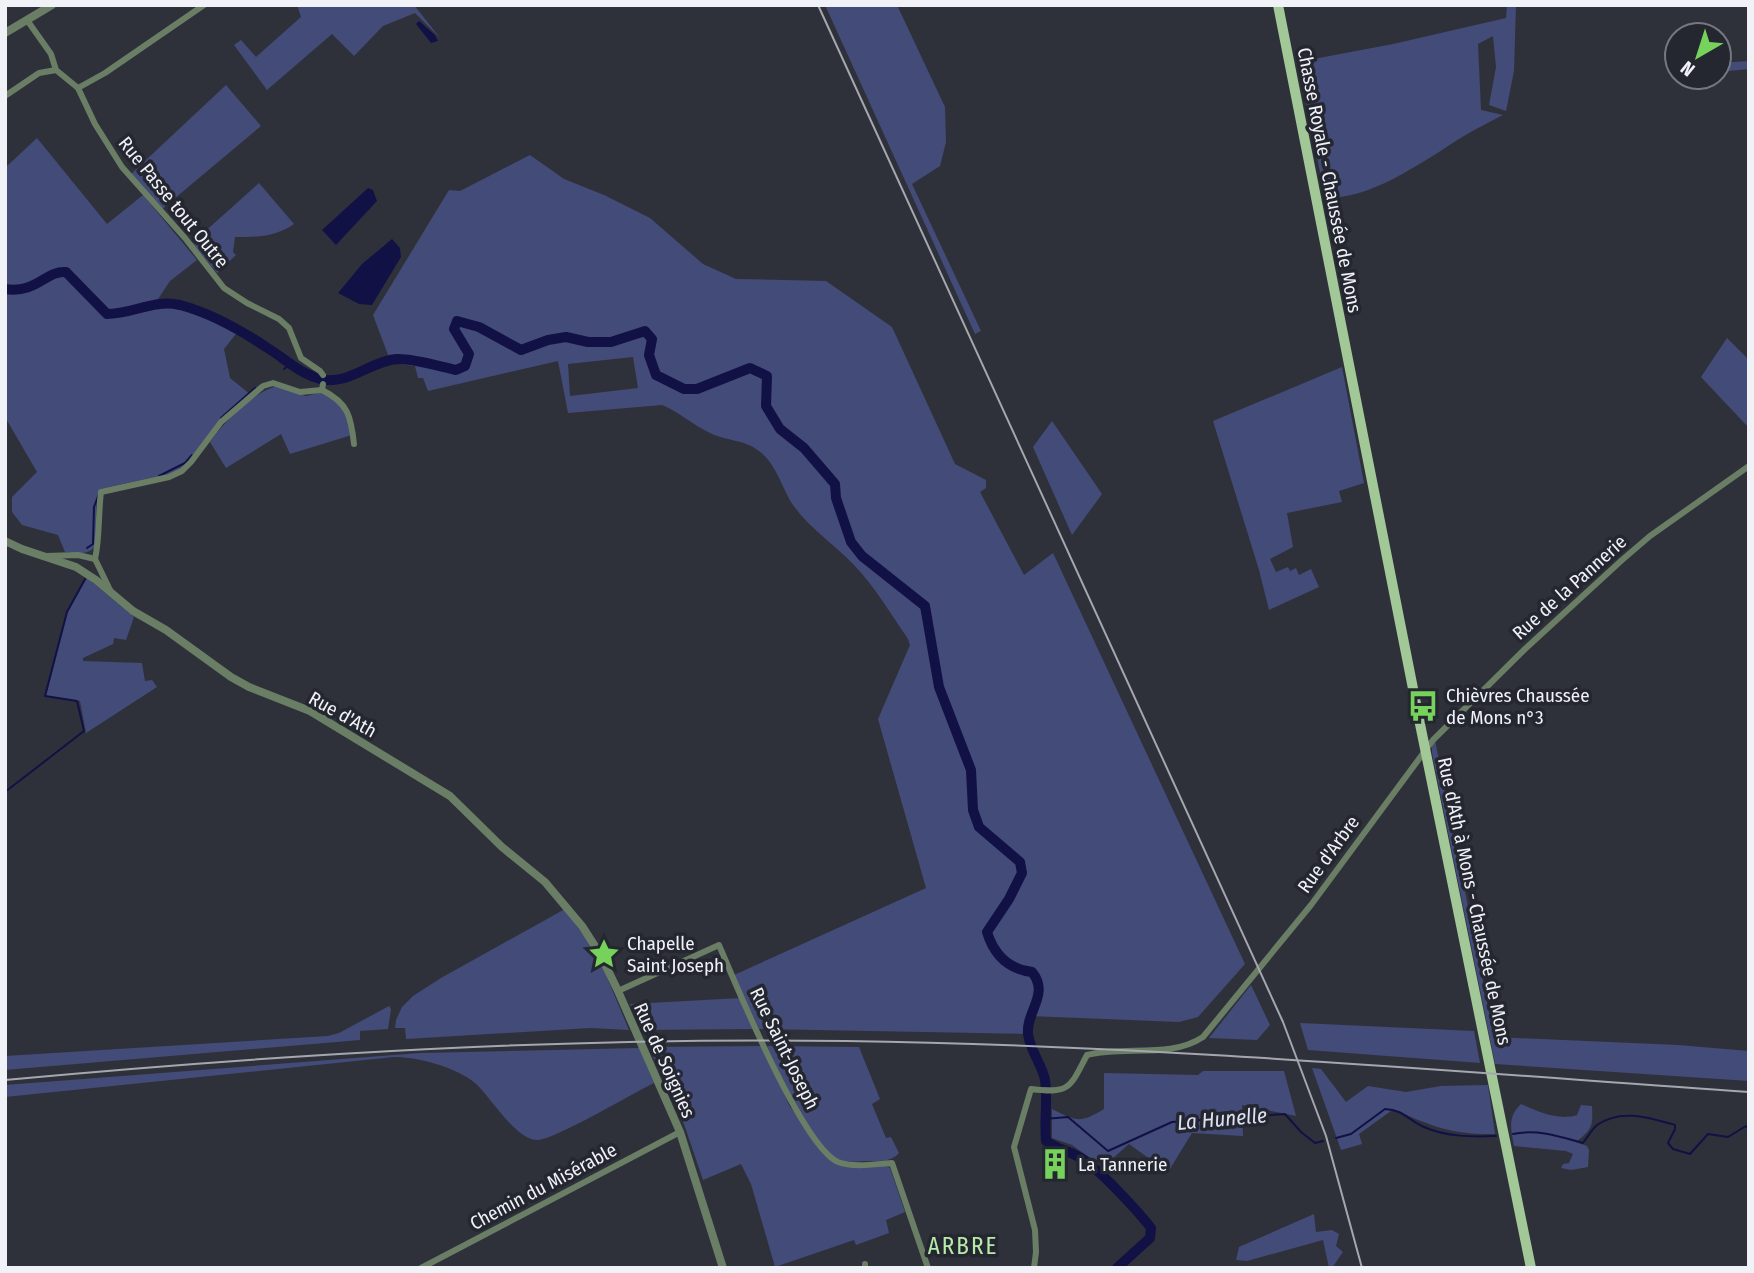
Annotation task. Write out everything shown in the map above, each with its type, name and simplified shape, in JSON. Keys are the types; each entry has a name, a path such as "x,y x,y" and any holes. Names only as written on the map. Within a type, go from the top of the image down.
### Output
{"main road":[{"name":"Chasse Royale - Chaussée de Mons","path":"1278,5 1349,362"},
{"name":"Rue d'Ath à Mons - Chaussée de Mons","path":"1349,362 1531,1268"}],"street":[{"path":"5,33 52,5"},
{"path":"78,88 117,66 204,5"},
{"name":"Rue Passe tout Outre","path":"27,20 51,54 56,70 78,88 95,124 122,167 214,277 237,298 281,320 289,328 300,358 323,375"},
{"path":"5,96 39,73 56,70"},
{"path":"95,559 99,541 101,492 169,477 182,471 221,422 263,386 273,383 300,392 322,387 344,405 354,444"},
{"name":"Rue de la Pannerie","path":"1426,749 1525,649 1612,568 1650,536 1747,470"},
{"name":"Rue d'Ath","path":"5,541 76,567 133,611 166,630 231,677 310,711 450,796 502,847 545,882"},
{"name":"Rue d'Ath","path":"46,556 78,555 95,559 112,593"},
{"name":"Rue d'Arbre","path":"1034,1268 1035,1230 1014,1147 1031,1089 1055,1091 1067,1087 1074,1081 1087,1055 1102,1051 1167,1048 1192,1044 1203,1037 1311,905 1426,749"},
{"name":"Rue de Soignies","path":"545,882 582,926 600,954 618,991 680,1132 723,1268"},
{"name":"Rue Saint-Joseph","path":"618,991 719,945 793,1107 829,1154 836,1161 847,1164 892,1163 928,1268"},
{"name":"Chemin du Misérable","path":"421,1268 680,1132"}],"shaded area":[{"path":"297,5 414,5 440,38 415,13 383,26 354,56 332,34 267,90 234,45 241,40 256,57 301,17"},
{"path":"825,5 897,5 945,107 946,142 940,166 912,184 981,331 975,334"},
{"path":"1507,5 1516,5 1514,71 1506,111 1489,105 1496,67 1493,36 1478,44 1481,110 1503,115 1379,186 1342,197 1325,197 1298,62 1506,18"},
{"path":"419,21 438,41 431,43 416,24"},
{"path":"1749,61 1749,69 1733,71 1733,62"},
{"path":"226,85 261,126 162,209 131,174"},
{"path":"37,138 107,224 143,195 197,260 170,281 158,299 129,311 166,303 210,315 239,330 224,349 230,378 251,395 233,411 182,471 100,489 96,505 96,546 82,553 65,552 58,535 22,525 12,512 12,497 37,472 5,417 5,168","holes":["87,288 107,312 121,313 107,314 92,301"]},
{"path":"530,155 564,179 650,218 703,264 736,279 826,281 892,327 955,464 986,480 986,488 980,492 1024,575 1053,553 1245,964 1198,1017 1179,1022 1030,1016 1026,1034 759,1029 734,975 926,888 878,719 910,645 908,639 862,573 796,509 771,463 753,447 714,435 662,405 568,413 558,361 428,391 423,378 418,378 415,366 399,364 397,359 390,360 373,315 449,190 460,191","holes":["633,357 638,388 570,396 568,364","862,556 925,606 939,687 969,768 938,688 924,607 885,578","1022,872 1009,901 992,924 987,941 984,935 987,925 1008,898"]},
{"path":"259,183 294,224 273,234 235,237 233,252 236,255 217,273 192,243"},
{"path":"368,188 373,190 377,201 336,245 322,230"},
{"path":"392,239 400,248 401,257 372,305 359,304 338,293 362,264"},
{"path":"1727,338 1749,360 1749,428 1701,377"},
{"path":"1342,367 1364,483 1339,491 1342,502 1287,513 1293,547 1270,559 1276,572 1288,567 1290,571 1296,568 1299,575 1311,569 1319,587 1269,610 1213,421"},
{"path":"276,386 306,396 323,392 346,405 355,434 290,454 281,434 226,468 210,442 239,409 257,395"},
{"path":"1052,421 1102,494 1072,535 1033,447"},
{"path":"87,578 134,617 126,640 114,638 113,644 83,658 83,661 142,663 145,681 152,680 157,687 86,733 80,701 46,696 67,612"},
{"path":"1435,740 1494,1037 1749,1051 1749,1081 1495,1064 1432,753 1432,743"},
{"path":"565,909 598,956 629,1030 590,1028 406,1039 405,1028 395,1028 402,1007 413,996"},
{"path":"1251,985 1270,1025 1257,1040 1209,1038"},
{"path":"741,998 754,1029 641,1030 630,1004"},
{"path":"389,1006 391,1009 388,1029 360,1031 360,1040 5,1070 5,1056 328,1036 339,1033"},
{"path":"1300,1023 1474,1031 1480,1063 1308,1050"},
{"path":"763,1046 789,1105 828,1158 839,1164 890,1168 905,1212 886,1220 889,1233 856,1245 854,1240 775,1267 751,1184 741,1164 703,1180 684,1124 649,1047"},
{"path":"767,1046 859,1047 880,1099 872,1104 886,1138 891,1137 899,1153 885,1160 855,1162 841,1160 830,1154 798,1110"},
{"path":"639,1048 654,1083 577,1124 538,1140 521,1133 513,1126 467,1077 436,1064 404,1057 5,1097 5,1085 420,1053"},
{"path":"1312,1068 1321,1069 1346,1102 1368,1086 1406,1092 1441,1086 1488,1085 1495,1134 1433,1126 1391,1111 1359,1134 1362,1144 1341,1150"},
{"path":"1203,1071 1284,1071 1296,1116 1242,1105 1243,1136 1192,1133 1168,1172 1129,1144 1111,1160 1093,1160 1072,1145 1052,1138 1052,1109 1083,1119 1104,1109 1104,1073 1198,1075"},
{"path":"1521,1104 1549,1115 1563,1117 1577,1115 1581,1105 1592,1106 1590,1127 1576,1142 1587,1146 1589,1150 1588,1167 1571,1170 1561,1168 1563,1164 1569,1163 1573,1154 1566,1151 1514,1146 1512,1119"},
{"path":"1314,1214 1316,1232 1332,1230 1339,1234 1336,1246 1343,1252 1332,1268 1329,1268 1323,1240 1247,1261 1236,1260 1239,1247"}],"waterway":[{"path":"5,289 25,288 59,272 66,272 107,314 161,304 191,308 235,328 306,374 321,379 341,379 388,360 398,359 420,361 456,370 465,366 469,354 454,329 457,321 479,327 521,350 548,340 566,337 588,342 611,342 645,331 652,339 649,355 656,375 684,389 697,389 750,368 767,376 766,406 780,429 804,448 835,484 836,498 851,542 862,556 925,606 939,687 971,770 973,810 979,827 1020,862 1022,873 987,932 994,948 1003,959 1016,968 1032,972 1037,980 1038,995 1028,1034 1045,1080 1046,1141 1089,1163 1118,1190 1151,1228 1150,1238 1117,1268"},
{"path":"284,369 291,364"},
{"path":"221,418 255,388"},
{"path":"159,476 185,463 192,455"},
{"path":"87,548 93,544 94,507 100,491"},
{"path":"5,792 84,731 77,701 45,696 67,612 85,579"},
{"name":"La Hunelle","path":"1336,1138 1351,1134 1385,1109 1397,1111 1424,1127 1441,1133 1496,1136"},
{"name":"La Hunelle","path":"1044,1119 1068,1117 1108,1151 1172,1122 1285,1114 1315,1143 1323,1141"},
{"name":"La Hunelle","path":"1513,1134 1540,1133 1583,1143 1595,1127 1606,1120 1636,1116 1675,1125 1668,1143 1673,1149 1690,1154 1708,1134 1728,1137 1746,1126 1749,1129"}],"railway":[{"path":"818,5 1283,1022 1326,1136 1362,1268"},
{"path":"5,1080 215,1062 425,1049 741,1040 959,1043 1185,1053 1749,1092"}],"place":[{"name":"Chièvres Chaussée de Mons n°3","path":"1423,706"},
{"name":"Chapelle Saint Joseph","path":"604,954"},
{"name":"La Tannerie","path":"1055,1164"}],"district":[{"name":"ARBRE","path":"963,1246"}]}
